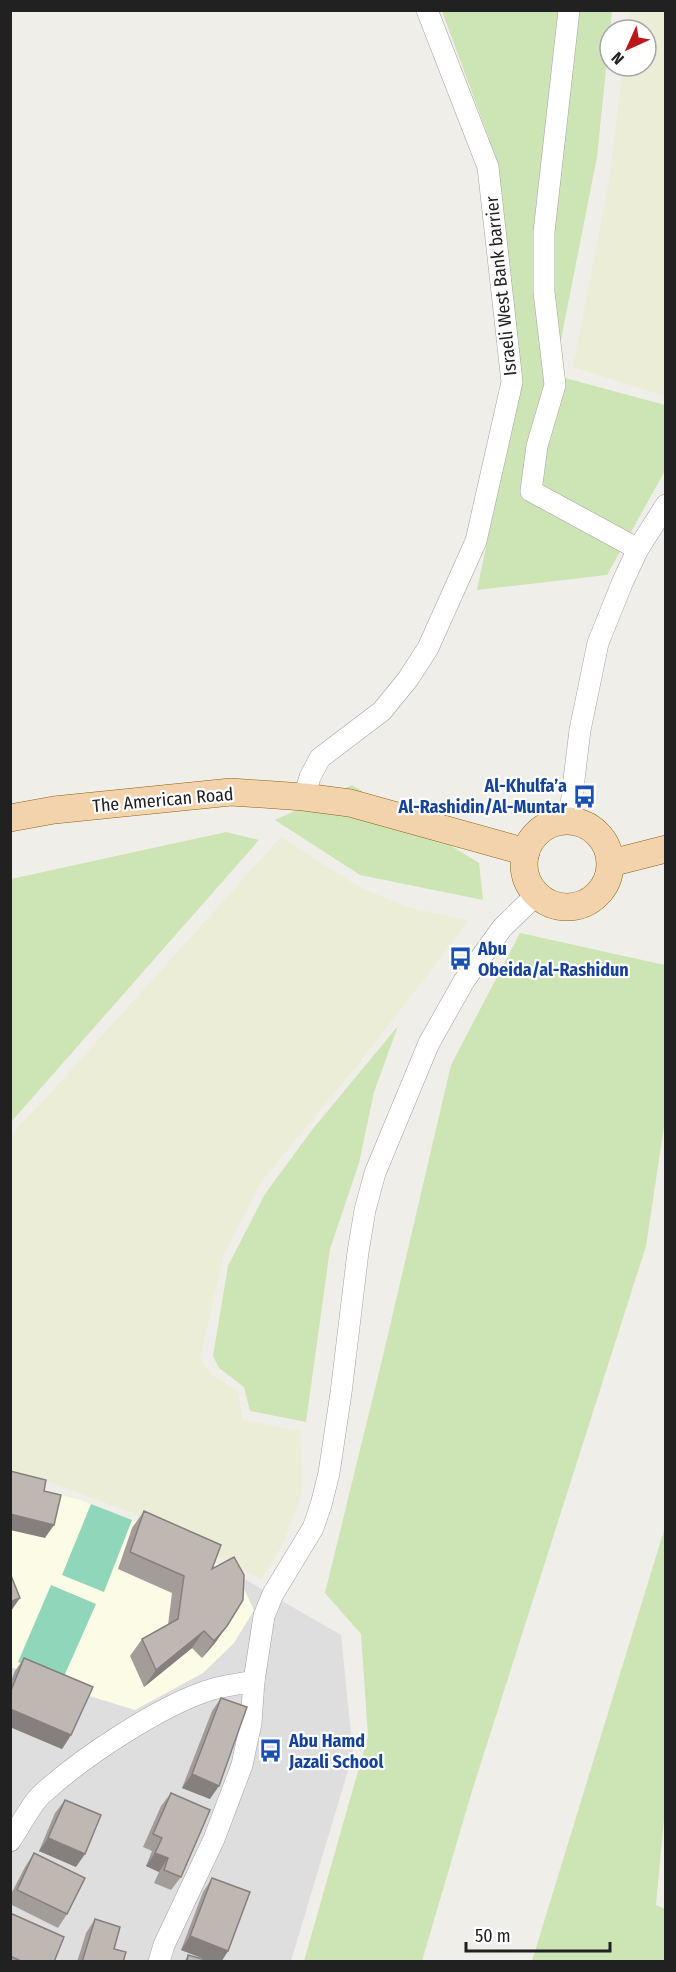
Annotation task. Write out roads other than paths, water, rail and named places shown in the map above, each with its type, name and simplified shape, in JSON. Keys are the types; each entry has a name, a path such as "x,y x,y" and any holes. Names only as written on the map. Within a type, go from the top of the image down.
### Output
{"main road":[{"name":"The American Road","path":"10,818 54,810 231,792 350,803 526,852"},
{"path":"569,821 582,823 593,829 603,839 609,850 611,863 609,878 602,891 591,901 578,907 562,908 548,904 536,895 525,875 526,852 532,839 542,829 555,823 569,821"},
{"path":"611,863 666,849"}],"street":[{"name":"Israeli West Bank barrier","path":"304,797 310,777 320,758 382,711 408,679 428,648 476,541 512,382 488,167 427,10"},
{"path":"569,10 544,232 544,292 555,385 537,446 531,491 638,549"},
{"path":"569,821 580,730 598,644 638,549 666,505"},
{"path":"159,1962 214,1839 242,1765 251,1724 254,1681 264,1616 273,1594 313,1528 321,1505 329,1473 339,1405 358,1252 365,1210 375,1173 429,1043 464,981 502,928 536,895"},
{"path":"11,1838 40,1797 78,1766 128,1731 181,1701 213,1689 254,1681"}],"place":[{"name":"Al-Khulfa’a Al-Rashidin/Al-Muntar","path":"585,796"},
{"name":"Abu Obeida/al-Rashidun","path":"460,959"},
{"name":"Abu Hamd Jazali School","path":"271,1751"}]}
